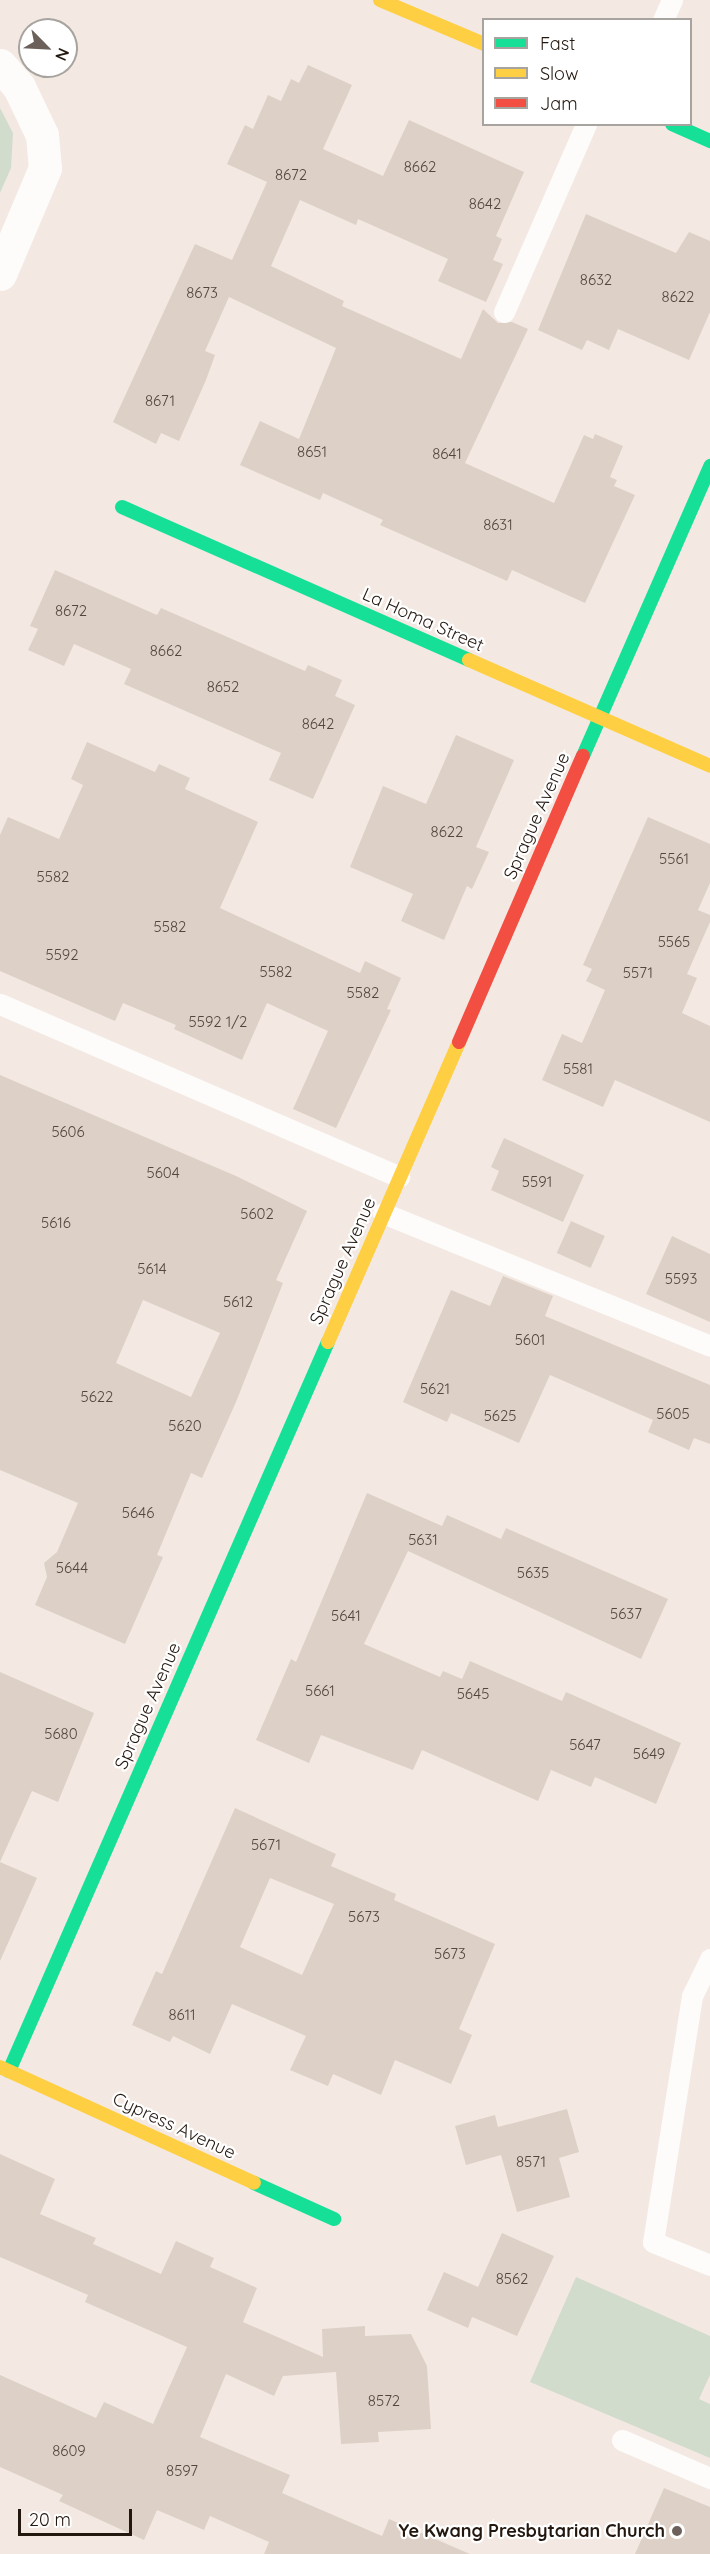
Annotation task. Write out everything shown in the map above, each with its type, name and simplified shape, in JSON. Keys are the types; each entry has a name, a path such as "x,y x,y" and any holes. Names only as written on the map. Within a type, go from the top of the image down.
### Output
{"street":[{"path":"381,0 482,44"},
{"path":"0,65 19,87 42,135 45,168 0,274"},
{"path":"676,126 710,141"},
{"name":"Sprague Avenue","path":"4,2069 399,1177 710,466"},
{"name":"La Homa Street","path":"122,507 710,765"},
{"name":"Cypress Avenue","path":"4,2069 334,2219"}],"lane":[{"path":"664,18 672,0"},
{"path":"504,312 585,126"},
{"path":"0,1004 399,1177"},
{"path":"383,1213 710,1346"},
{"path":"710,1959 692,1996 653,2242 710,2265"},
{"path":"622,2440 710,2478"}],"green space":[{"path":"0,108 13,133 11,168 0,193"},
{"path":"576,2277 710,2336 710,2375 699,2399 710,2404 710,2458 530,2382"}],"building":[{"path":"308,65 352,85 323,149 383,176 409,120 524,172 496,236 502,239 493,260 503,264 486,302 438,281 448,259 358,219 356,225 300,200 271,266 344,301 342,306 461,359 483,309 498,323 512,322 528,329 465,463 554,503 584,435 593,439 595,434 623,446 610,477 617,480 614,486 635,495 585,603 512,570 507,581 380,525 383,520 323,493 320,500 240,465 260,421 299,439 336,348 229,297 205,351 215,355 179,441 161,433 156,444 113,422 195,244 232,260 267,182 227,164 245,125 253,129 268,95 281,101 291,79 299,83"},
{"path":"586,214 676,253 689,232 710,241 710,312 689,360 618,329 609,350 587,340 582,350 538,330"},
{"path":"55,570 157,615 161,608 305,671 308,665 342,680 335,696 355,705 313,799 269,780 281,753 124,684 131,669 74,644 64,666 28,650 38,629 30,626"},
{"path":"456,735 514,760 476,847 489,852 472,889 467,886 444,940 401,921 413,894 350,867 383,786 426,804"},
{"path":"87,742 155,772 159,764 190,778 185,789 258,822 220,908 360,973 365,961 401,978 387,1009 391,1010 336,1128 293,1109 328,1031 267,1003 242,1060 174,1029 176,1025 123,1003 115,1021 0,971 0,835 8,817 59,839 83,785 71,779"},
{"path":"648,817 710,844 710,883 698,910 710,915 710,922 687,974 697,978 682,1013 710,1026 710,1122 615,1080 603,1107 542,1080 562,1034 582,1043 605,990 586,981 592,969 583,965"},
{"path":"0,1075 236,1176 307,1211 276,1280 283,1283 236,1402 202,1478 191,1473 157,1555 163,1557 125,1644 35,1605 47,1577 44,1563 57,1552 78,1503 0,1470","holes":["143,1300 220,1333 191,1397 116,1363"]},
{"path":"504,1138 584,1175 563,1222 491,1190 499,1171 491,1167"},
{"path":"571,1221 605,1236 591,1268 557,1253"},
{"path":"672,1236 710,1254 710,1322 646,1294"},
{"path":"503,1276 553,1296 545,1316 710,1385 710,1444 694,1438 689,1450 648,1432 653,1420 550,1375 519,1443 451,1413 447,1422 403,1402 451,1290 490,1306"},
{"path":"367,1493 442,1526 447,1515 501,1539 506,1528 668,1599 641,1659 408,1551 364,1644 440,1677 443,1671 462,1679 470,1661 562,1701 566,1692 681,1743 656,1804 595,1777 591,1787 551,1770 538,1801 422,1750 413,1770 321,1735 309,1763 256,1740 291,1659 296,1662"},
{"path":"0,1672 94,1713 58,1802 32,1791 0,1862"},
{"path":"235,1808 336,1854 331,1866 396,1894 394,1900 495,1944 459,2029 472,2035 451,2084 395,2060 381,2095 333,2074 328,2086 290,2070 306,2036 232,2004 210,2054 173,2036 170,2042 132,2025 156,1971 162,1974","holes":["270,1878 334,1904 302,1975 240,1947"]},
{"path":"0,1862 37,1878 0,1961"},
{"path":"567,2109 579,2152 559,2158 570,2197 517,2212 501,2155 466,2165 455,2126 495,2115 498,2127"},
{"path":"0,2154 55,2179 40,2214 96,2238 93,2244 161,2274 176,2241 214,2258 210,2267 257,2288 243,2322 323,2357 322,2329 365,2326 365,2336 411,2334 427,2366 431,2429 378,2432 379,2442 341,2444 336,2372 283,2376 274,2396 226,2374 200,2437 290,2475 282,2493 382,2536 389,2519 470,2554 264,2554 269,2542 210,2516 204,2530 157,2510 144,2540 59,2501 63,2495 0,2467 0,2375 96,2418 104,2402 153,2424 187,2347 85,2302 88,2295 0,2257"},
{"path":"502,2233 554,2256 517,2336 472,2317 468,2328 427,2310 444,2272 478,2287"},
{"name":"Ye Kwang Presbytarian Church","path":"664,2488 710,2507 710,2554 635,2554"}],"traffic: fast":[{"path":"676,126 710,141"},
{"path":"583,756 710,466"},
{"path":"122,507 469,660"},
{"path":"9,2071 328,1342"},
{"path":"254,2183 334,2219"}],"traffic: slow":[{"path":"380,0 482,43"},
{"path":"469,660 710,766"},
{"path":"328,1342 459,1042"},
{"path":"0,2067 254,2183"}],"traffic: jam":[{"path":"459,1042 583,756"}],"place":[{"name":"Ye Kwang Presbytarian Church","path":"677,2531"}]}
